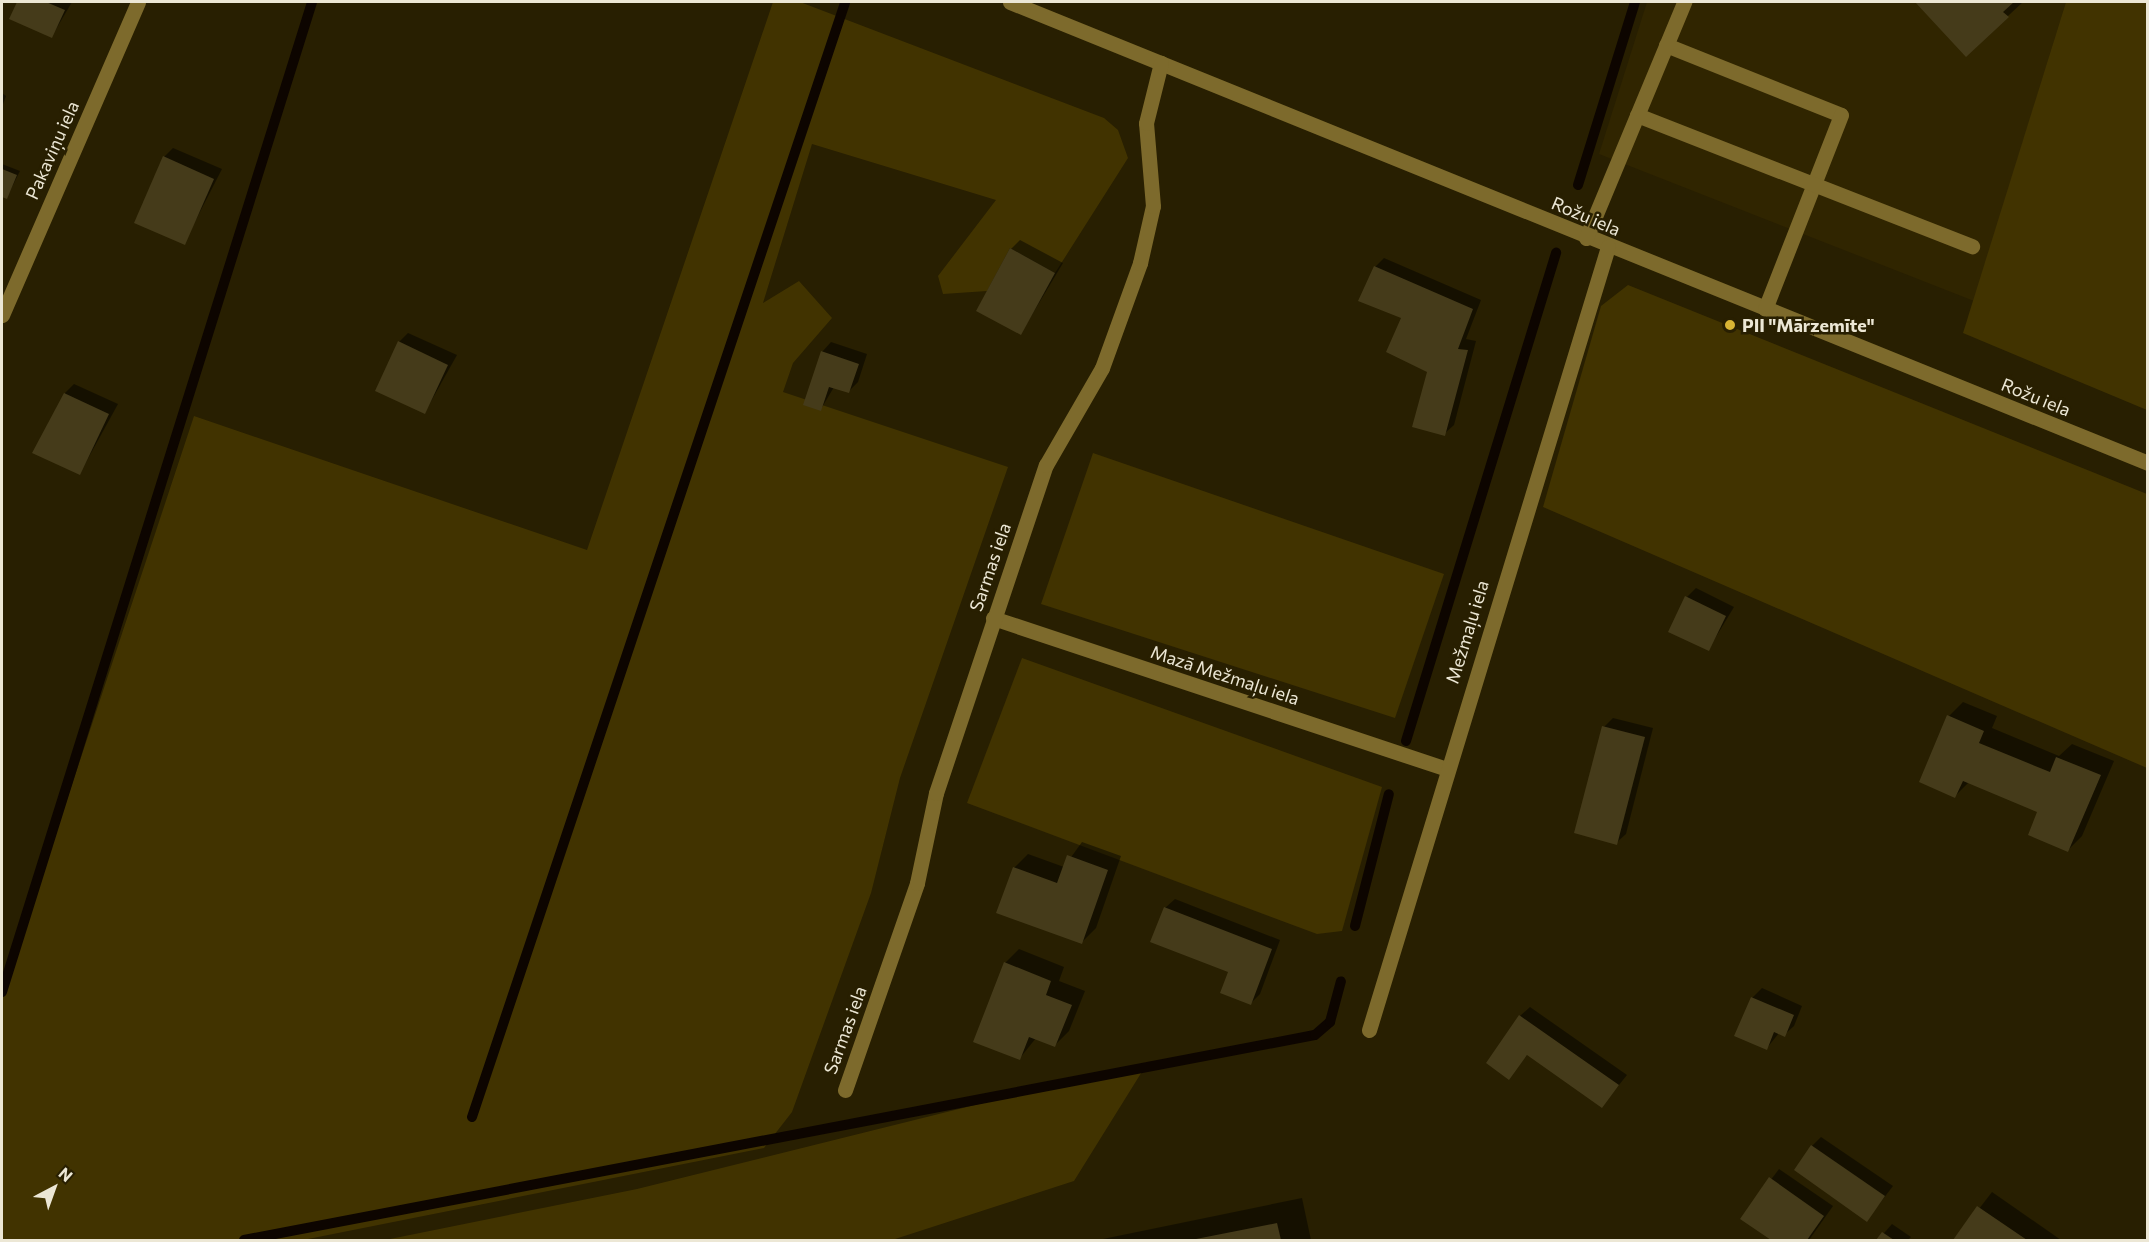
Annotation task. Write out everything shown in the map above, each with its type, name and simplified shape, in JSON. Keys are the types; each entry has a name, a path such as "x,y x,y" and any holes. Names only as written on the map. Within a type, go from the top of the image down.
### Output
{"street":[{"name":"Pakaviņu iela","path":"2,315 138,2"},
{"name":"Rožu iela","path":"1010,2 1608,247 2148,463"},
{"path":"1586,238 1684,2"},
{"path":"1666,45 1841,115 1765,309"},
{"name":"Sarmas iela","path":"845,1090 917,883 936,793 1046,465 1102,368 1140,262 1153,206 1146,123 1161,63"},
{"path":"1637,115 1813,187 1972,246"},
{"name":"Mežmaļu iela","path":"1369,1030 1445,768 1608,247"},
{"name":"Mazā Mežmaļu iela","path":"993,618 1445,768"}],"shaded area":[{"path":"773,2 800,2 1104,118 1118,130 1128,158 1055,273 1010,248 987,291 943,294 938,276 996,200 812,144 763,303 799,281 832,318 793,363 783,392 1008,467 900,778 871,893 792,1112 764,1148 303,1240 2,1240 2,996 194,416 587,550"},
{"path":"1647,2 2066,2 1974,301 1599,154"},
{"path":"2066,2 2147,2 2147,410 1963,333"},
{"path":"1628,285 2147,494 2147,768 1543,507 1601,306"},
{"path":"1093,453 1444,574 1395,718 1041,604"},
{"path":"1022,658 1382,787 1342,931 1317,934 967,803"},
{"path":"1148,1062 1074,1181 892,1240 385,1240 637,1189"}],"building":[{"path":"17,2 46,2 65,10 52,38 9,19"},
{"path":"1915,2 2014,2 2003,12 2009,17 1966,57"},
{"path":"163,156 214,179 185,245 134,223"},
{"path":"2,169 17,175 7,199 2,197"},
{"path":"1010,248 1055,273 1021,335 976,311"},
{"path":"1374,266 1473,309 1458,349 1468,350 1445,436 1412,427 1427,372 1386,352 1401,318 1358,301"},
{"path":"398,341 448,365 425,414 375,391"},
{"path":"821,351 859,364 849,393 829,387 821,411 803,405"},
{"path":"64,393 109,414 80,475 32,453"},
{"path":"1685,596 1726,616 1709,651 1668,632"},
{"path":"1947,715 1984,731 1979,743 2050,772 2056,757 2101,775 2068,852 2028,835 2037,812 1963,781 1955,798 1919,782"},
{"path":"1602,726 1645,737 1617,845 1574,833"},
{"path":"1067,855 1108,870 1082,944 996,913 1013,867 1057,883"},
{"path":"1164,907 1272,949 1251,1005 1220,993 1228,972 1150,942"},
{"path":"1004,962 1051,981 1046,995 1072,1005 1055,1047 1029,1037 1020,1060 973,1042"},
{"path":"1751,997 1794,1015 1785,1037 1774,1032 1767,1050 1734,1036"},
{"path":"1519,1015 1619,1085 1602,1108 1527,1055 1509,1080 1486,1063"},
{"path":"1811,1145 1885,1196 1867,1222 1794,1170"},
{"path":"1769,1177 1824,1216 1807,1240 1771,1240 1740,1219"},
{"path":"1977,1206 2027,1240 1953,1240"},
{"path":"1277,1223 1281,1240 1196,1240 1196,1239"},
{"path":"1882,1232 1894,1240 1876,1240"}],"waterway":[{"path":"2,992 312,2"},
{"path":"1578,185 1635,2"},
{"path":"472,1117 845,3"},
{"path":"1406,741 1556,253"},
{"path":"1355,926 1389,794"},
{"path":"244,1240 1315,1035 1330,1022 1341,981"}],"place":[{"name":"PII \"Mārzemīte\"","path":"1730,325"}]}
